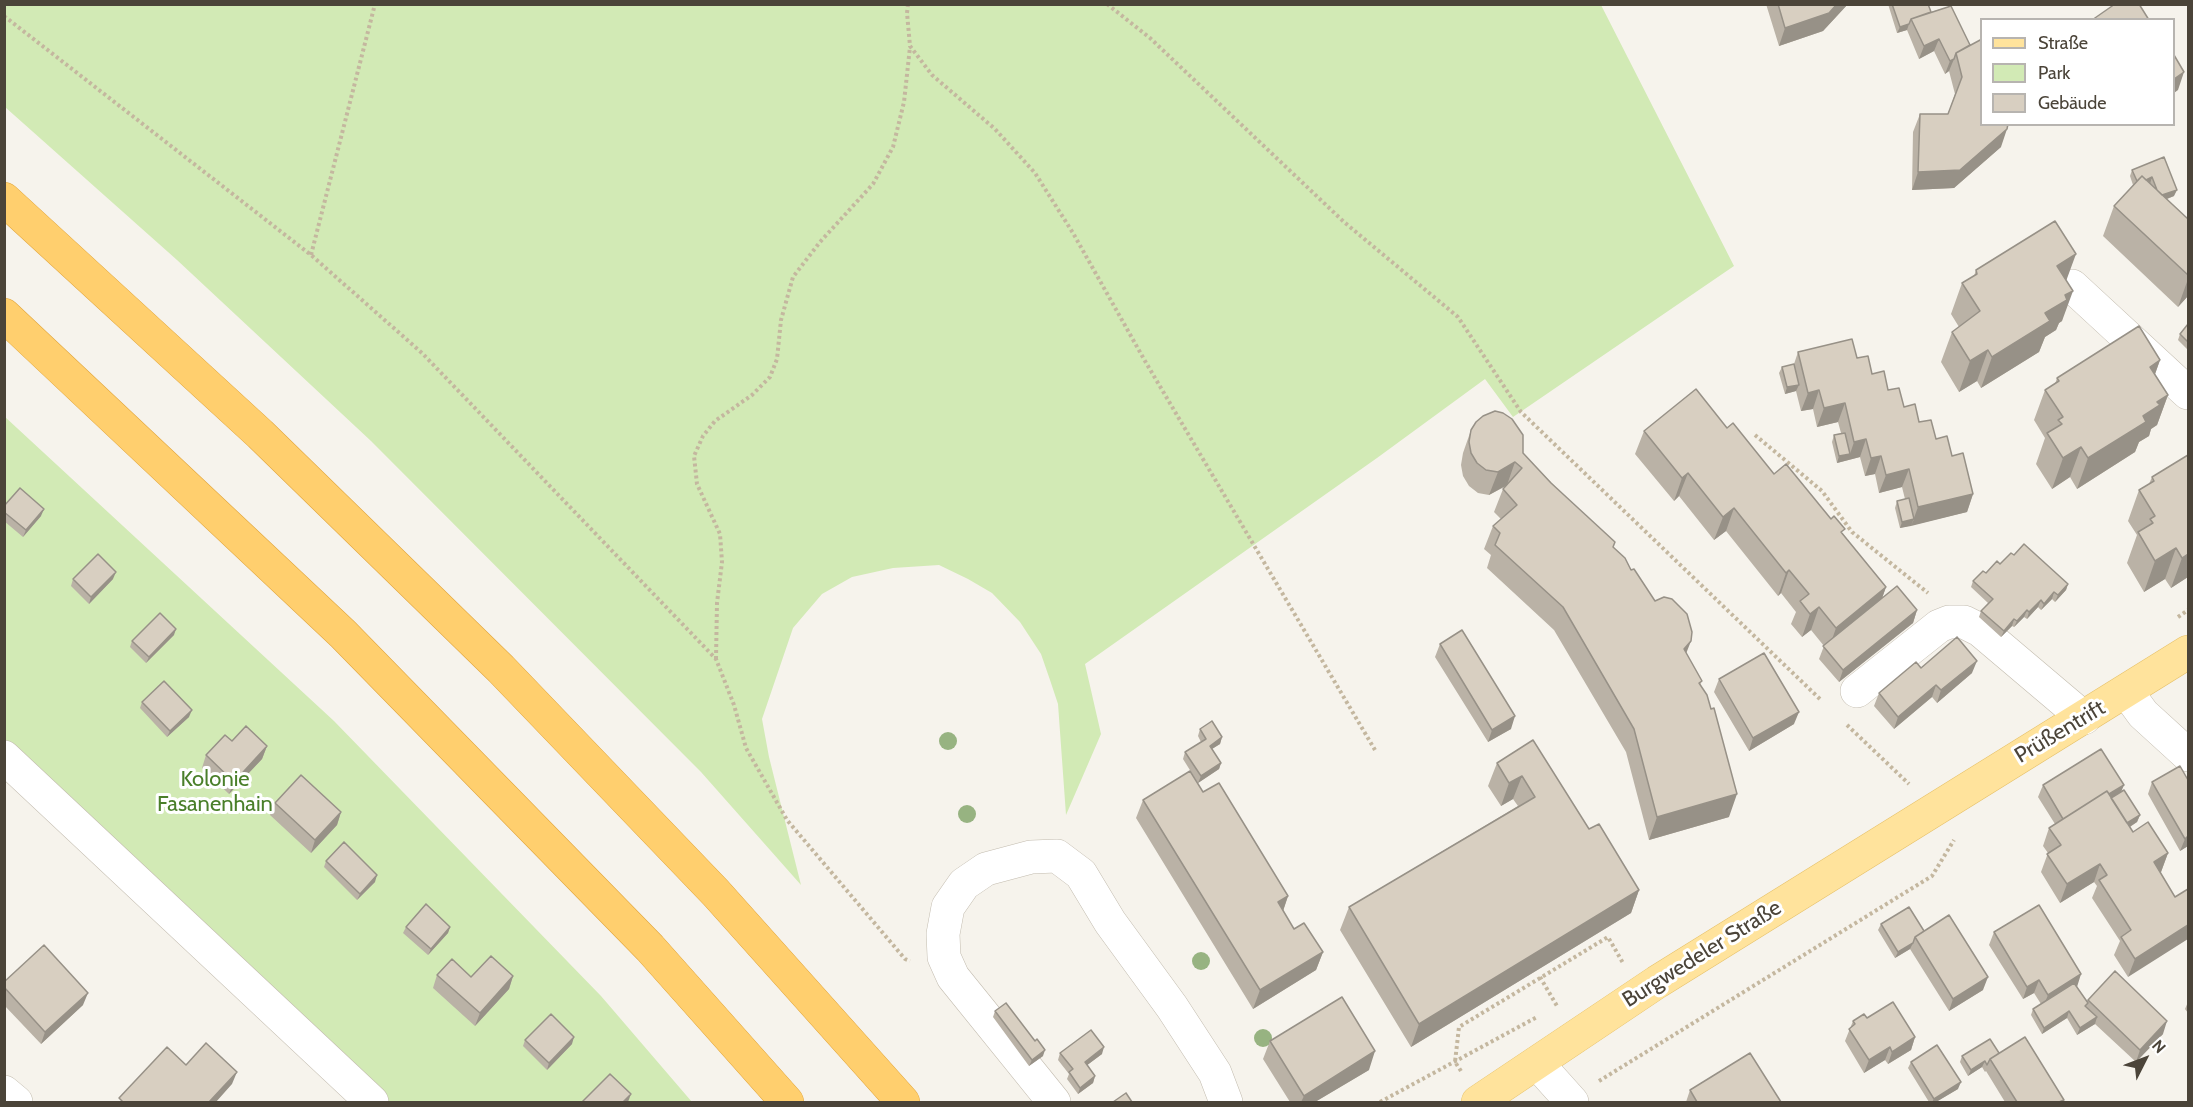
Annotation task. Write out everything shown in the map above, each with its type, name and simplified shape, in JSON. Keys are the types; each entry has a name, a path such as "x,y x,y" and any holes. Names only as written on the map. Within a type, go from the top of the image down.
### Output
{"highway":[{"path":"4,199 260,434 501,669 716,893 903,1102"},
{"path":"4,315 343,634 650,948 787,1102"}],"main road":[{"name":"Prüßentrift","path":"1930,811 2127,692 2188,652"},
{"name":"Burgwedeler Straße","path":"1478,1102 1656,982 1930,811"}],"street":[{"path":"2072,286 2188,393"},
{"path":"1857,691 1939,626 1949,622 1964,622 1980,630 2084,718"},
{"path":"2127,692 2143,714 2188,755"},
{"path":"4,757 372,1102"},
{"path":"1054,1102 953,977 944,957 943,934 948,907 964,884 986,869 1031,857 1057,856 1081,874 1110,922 1172,1007 1215,1072 1226,1102"},
{"path":"1537,1063 1570,1101"},
{"path":"4,1092 16,1102"}],"path":[{"path":"311,255 375,4"},
{"path":"908,4 910,46 904,102 893,147 873,184 820,242 793,277 781,320 777,359 770,377 752,395 715,421 703,436 694,456 697,484 720,534 722,562 717,603 716,659 734,705 746,748 787,820 905,959 953,977"},
{"path":"1107,4 1150,38 1344,222 1458,317 1521,412 1826,704"},
{"path":"4,16 311,255 422,353 716,659"},
{"path":"910,46 932,75 994,129 1035,173 1073,233 1145,362 1375,750"},
{"path":"1755,435 1822,491 1852,532 1964,622"},
{"path":"1843,721 1912,788 1930,811"},
{"path":"1570,1101 1932,876 1958,833"},
{"path":"1455,1062 1459,1027 1608,937 1625,966"},
{"path":"1540,977 1557,1006"},
{"path":"1520,980 1524,987"}],"green space":[{"path":"5,4 1601,5 1734,266 1513,417 1485,379 1085,664 1101,734 1066,815 1058,704 1041,654 1020,622 992,593 939,565 893,568 852,577 822,594 793,628 762,719 769,757 801,885 701,772 371,441 177,260 5,107"},
{"name":"Kolonie Fasanenhain","path":"4,416 334,721 601,996 692,1102 349,1102 5,778"}],"building":[{"path":"1778,4 1837,4 1829,13 1785,28"},
{"path":"1892,4 1928,4 1931,12 1911,19 1909,24 1900,27"},
{"path":"2115,4 2139,4 2148,18 2095,18"},
{"path":"1951,6 1970,45 1956,53 1954,59 1950,61 1939,39 1924,46 1911,19"},
{"path":"1980,40 1980,126 2008,126 2007,129 1960,170 1918,172 1920,114 1948,114 1962,77 1956,53"},
{"path":"2175,57 2184,72 2175,78"},
{"path":"2164,157 2177,190 2162,195 2157,190 2152,177 2146,180 2142,176 2137,181 2132,170"},
{"path":"2142,176 2188,219 2188,275 2114,206"},
{"path":"2055,221 2076,254 2057,266 2073,291 2065,295 2067,300 2045,313 2050,321 1992,357 1988,350 1970,361 1952,332 1980,311 1962,283 1977,274 1976,270"},
{"path":"2188,324 2188,342 2180,334"},
{"path":"2139,326 2160,360 2150,367 2168,395 2157,402 2160,405 2143,416 2146,422 2088,458 2081,447 2063,458 2047,433 2062,424 2058,420 2063,417 2045,390 2059,381 2057,378"},
{"path":"1852,339 1857,358 1868,356 1872,374 1884,371 1888,390 1899,388 1904,407 1915,404 1919,422 1931,420 1936,439 1947,436 1952,456 1963,453 1973,494 1918,507 1909,469 1886,475 1881,456 1871,458 1866,439 1854,442 1845,403 1824,408 1819,390 1808,393 1798,352"},
{"path":"1794,364 1799,385 1787,387 1782,367"},
{"path":"1696,389 1727,428 1733,423 1774,474 1786,464 1831,519 1834,516 1845,529 1841,532 1886,587 1836,628 1819,607 1810,614 1800,601 1809,594 1789,570 1786,573 1734,508 1723,517 1688,473 1682,478 1644,431"},
{"path":"1495,411 1512,419 1523,435 1523,453 1551,483 1615,542 1613,547 1625,558 1631,570 1634,569 1655,601 1664,597 1672,599 1687,614 1692,632 1691,641 1684,649 1702,681 1699,683 1707,695 1711,709 1714,708 1737,794 1657,817 1634,729 1563,607 1495,545 1500,533 1493,526 1517,505 1503,489 1522,468 1515,462 1498,472 1486,470 1477,463 1471,453 1469,442 1471,430 1483,416"},
{"path":"1845,433 1850,454 1839,456 1834,435"},
{"path":"2188,455 2188,554 2182,558 2176,548 2155,561 2138,532 2153,523 2150,519 2155,516 2139,490 2154,481 2152,477"},
{"path":"20,488 44,509 26,530 4,512 4,506"},
{"path":"1909,498 1914,519 1902,522 1897,501"},
{"path":"2024,544 2068,584 2058,595 2054,592 2044,604 2041,600 2017,621 2014,619 2004,631 1981,611 1993,599 1973,581 1983,571 1986,573 1997,561 2000,564 2011,553 2014,555"},
{"path":"98,554 116,572 91,597 73,579"},
{"path":"1897,586 1917,610 1843,670 1823,646"},
{"path":"160,613 176,629 149,657 132,641"},
{"path":"1462,630 1515,716 1492,730 1440,644"},
{"path":"1957,637 1977,661 1941,690 1936,685 1898,717 1879,693 1916,662 1921,668"},
{"path":"1764,653 1799,712 1753,738 1719,679"},
{"path":"164,681 192,710 170,731 142,702"},
{"path":"1212,721 1222,737 1210,746 1221,763 1201,776 1185,752 1206,739 1200,729"},
{"path":"246,726 267,746 234,782 206,755 225,735 232,741"},
{"path":"1533,740 1589,829 1599,824 1639,890 1419,1024 1349,907 1535,797 1522,776 1509,783 1497,763"},
{"path":"2101,749 2124,785 2109,794 2107,791 2063,819 2043,785"},
{"path":"2180,766 2188,780 2188,836 2185,839 2152,782"},
{"path":"1190,771 1203,792 1219,783 1288,896 1278,902 1294,929 1304,923 1323,952 1260,990 1143,800"},
{"path":"301,775 341,812 315,840 275,803"},
{"path":"2124,790 2140,815 2127,823 2111,798"},
{"path":"2107,791 2133,832 2148,822 2168,853 2154,862 2175,897 2188,889 2188,925 2135,959 2121,937 2131,930 2099,880 2107,875 2100,864 2067,884 2047,854 2061,845 2049,828"},
{"path":"344,842 377,875 360,894 326,861"},
{"path":"426,904 450,927 431,949 406,927"},
{"path":"2039,905 2081,974 2048,995 2039,980 2027,987 1994,932"},
{"path":"1909,907 1924,931 1915,937 1913,943 1898,952 1881,924"},
{"path":"1949,915 1988,977 1953,999 1915,937"},
{"path":"44,945 88,993 45,1032 4,987 4,982"},
{"path":"491,956 513,976 480,1013 437,975 452,959 471,977"},
{"path":"2115,971 2167,1021 2140,1050 2088,1000"},
{"path":"2074,983 2088,1003 2085,1006 2097,1017 2080,1028 2069,1011 2044,1028 2033,1009"},
{"path":"1342,997 1375,1051 1304,1096 1270,1041"},
{"path":"1893,1002 1915,1037 1892,1052 1890,1047 1869,1060 1849,1029 1855,1024 1853,1021 1864,1014 1867,1018"},
{"path":"1006,1003 1035,1041 1037,1039 1045,1050 1032,1060 995,1011"},
{"path":"551,1014 574,1037 549,1063 525,1040"},
{"path":"1091,1030 1104,1047 1085,1062 1095,1076 1080,1088 1069,1072 1073,1069 1060,1053"},
{"path":"2025,1037 2064,1100 2017,1102 1990,1059"},
{"path":"1990,1039 1999,1053 1990,1059 1987,1065 1985,1061 1971,1070 1962,1056"},
{"path":"206,1043 237,1072 209,1102 123,1102 119,1098 167,1047 186,1065"},
{"path":"1937,1045 1961,1082 1934,1099 1911,1062"},
{"path":"1750,1053 1781,1102 1697,1102 1690,1090"},
{"path":"610,1074 631,1094 623,1102 582,1102"},
{"path":"1126,1093 1132,1102 1113,1102"}]}
